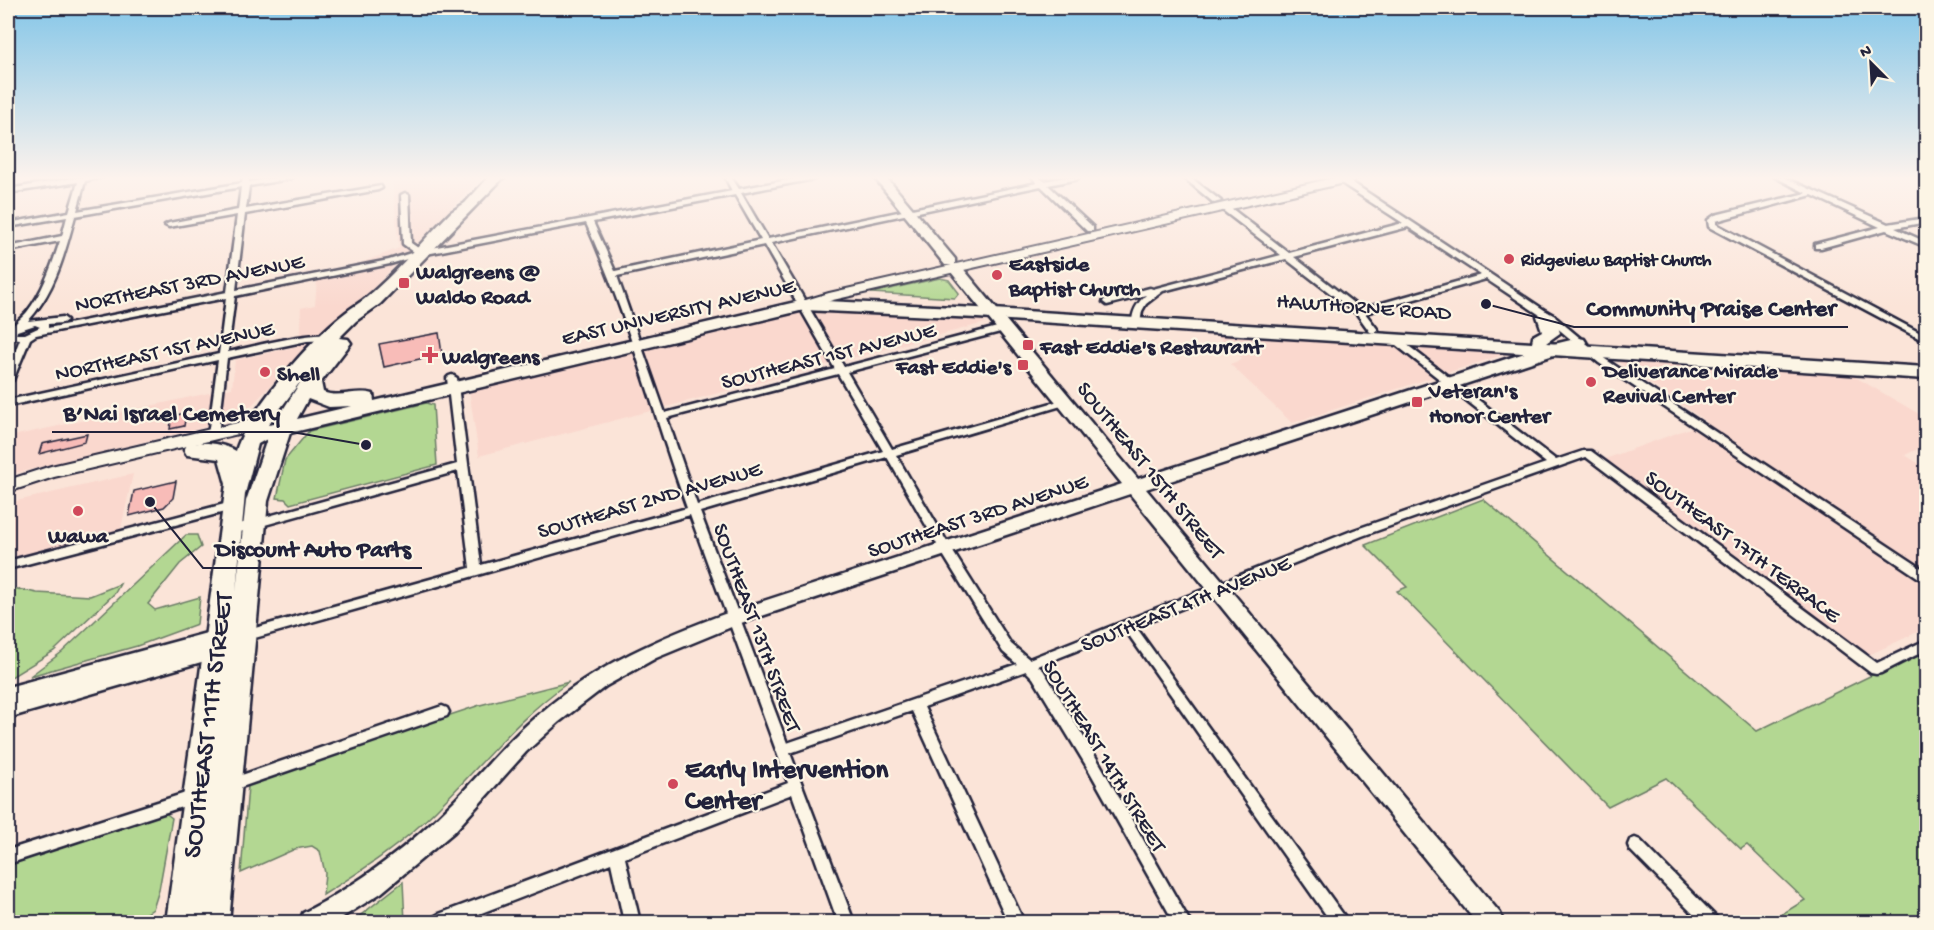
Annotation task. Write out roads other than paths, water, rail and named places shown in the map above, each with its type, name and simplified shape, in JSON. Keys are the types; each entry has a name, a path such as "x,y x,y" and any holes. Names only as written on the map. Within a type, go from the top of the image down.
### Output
{"highway":[{"path":"255,430 330,337 350,317 374,300 451,220"},
{"name":"HAWTHORNE ROAD","path":"801,300 829,297 995,316"},
{"name":"SOUTHEAST 11TH STREET","path":"181,922 198,795 227,641 254,525 262,479 282,424 311,382 366,316 374,300"},
{"name":"HAWTHORNE ROAD","path":"801,300 995,316 1136,319 1373,330 1545,344"},
{"name":"EAST UNIVERSITY AVENUE","path":"255,430 801,300"},
{"path":"1545,344 1551,333 1551,326 1546,316"},
{"name":"HAWTHORNE ROAD","path":"1136,319 1394,339 1545,344 1926,363"},
{"name":"HAWTHORNE ROAD","path":"1584,346 1926,373"},
{"path":"311,382 311,391 320,398 339,400 369,398"},
{"name":"EAST UNIVERSITY AVENUE","path":"282,424 369,398 453,383"},
{"name":"SOUTHEAST 11TH STREET","path":"213,922 228,786 227,641 232,506 236,482 255,430"},
{"path":"194,450 219,451 228,455 236,482"}],"main road":[{"name":"EAST UNIVERSITY AVENUE","path":"801,300 1149,220"},
{"name":"EAST UNIVERSITY AVENUE","path":"829,297 953,266"},
{"name":"EAST UNIVERSITY AVENUE","path":"10,485 51,472 213,435 255,430"},
{"name":"EAST UNIVERSITY AVENUE","path":"10,485 51,482 194,450 255,430"}],"street":[{"path":"8,225 35,220"},
{"path":"12,332 39,302 70,220"},
{"path":"168,225 194,220"},
{"path":"213,435 221,357 233,289 241,220"},
{"path":"406,220 407,244 420,253"},
{"name":"NORTHEAST 3RD AVENUE","path":"12,332 26,337 121,312 330,270 390,262 420,253 592,220"},
{"name":"SOUTHEAST 14TH STREET","path":"754,220 946,550 1007,648 1038,674 1095,768 1182,922"},
{"path":"612,274 864,220"},
{"name":"SOUTHEAST 15TH STREET","path":"916,220 1491,922"},
{"path":"1081,220 1094,233"},
{"path":"1241,220 1360,312 1373,330"},
{"path":"1403,220 1546,316 1584,346 1926,576"},
{"path":"1712,220 1712,225 1926,339"},
{"path":"1873,220 1926,245"},
{"path":"1818,246 1887,227 1924,220"},
{"name":"SOUTHEAST 13TH STREET","path":"589,221 612,274 660,417 846,922"},
{"path":"1107,302 1410,225"},
{"path":"8,249 64,238"},
{"path":"1360,312 1488,276"},
{"path":"1136,319 1145,297 1160,289"},
{"path":"37,333 44,328 40,322 39,302"},
{"name":"NORTHEAST 3RD AVENUE","path":"12,332 40,322 121,312"},
{"name":"SOUTHEAST 1ST AVENUE","path":"660,417 841,370 995,316"},
{"path":"8,380 26,337"},
{"name":"NORTHEAST 1ST AVENUE","path":"8,403 307,338 330,337"},
{"path":"1394,339 1554,464"},
{"name":"SOUTHEAST 3RD AVENUE","path":"312,922 393,872 445,824 525,738 596,681 655,648 734,618 946,550 1449,382 1545,344"},
{"path":"453,383 476,572"},
{"name":"SOUTHEAST 2ND AVENUE","path":"8,695 227,641 476,572 1065,402"},
{"name":"SOUTHEAST 4TH AVENUE","path":"783,750 1028,665 1358,533 1587,453"},
{"name":"SOUTHEAST 17TH TERRACE","path":"1587,453 1876,669 1926,645"},
{"path":"230,531 462,466"},
{"path":"8,565 232,506"},
{"path":"1128,625 1340,922"},
{"name":"SOUTHEAST 2ND AVENUE","path":"8,709 227,641"},
{"path":"916,704 1016,922"},
{"path":"8,857 228,786 442,712"},
{"path":"439,922 796,786"},
{"path":"1635,845 1711,922"},
{"path":"617,855 632,922"}],"place":[{"name":"Ridgeview Baptist Church","path":"1509,259"},
{"name":"Eastside Baptist Church","path":"997,275"},
{"name":"Walgreens @ Waldo Road","path":"404,283"},
{"name":"Community Praise Center","path":"1486,304"},
{"name":"Fast Eddie's Restaurant","path":"1028,345"},
{"name":"Walgreens","path":"430,355"},
{"name":"Fast Eddie's","path":"1023,365"},
{"name":"Shell","path":"265,372"},
{"name":"Deliverance Miracle Revival Center","path":"1591,382"},
{"name":"Veteran's Honor Center","path":"1417,402"},
{"name":"B’Nai Israel Cemetery","path":"366,445"},
{"name":"Discount Auto Parts","path":"150,502"},
{"name":"Wawa","path":"78,511"},
{"name":"Early Intervention Center","path":"673,784"}]}
